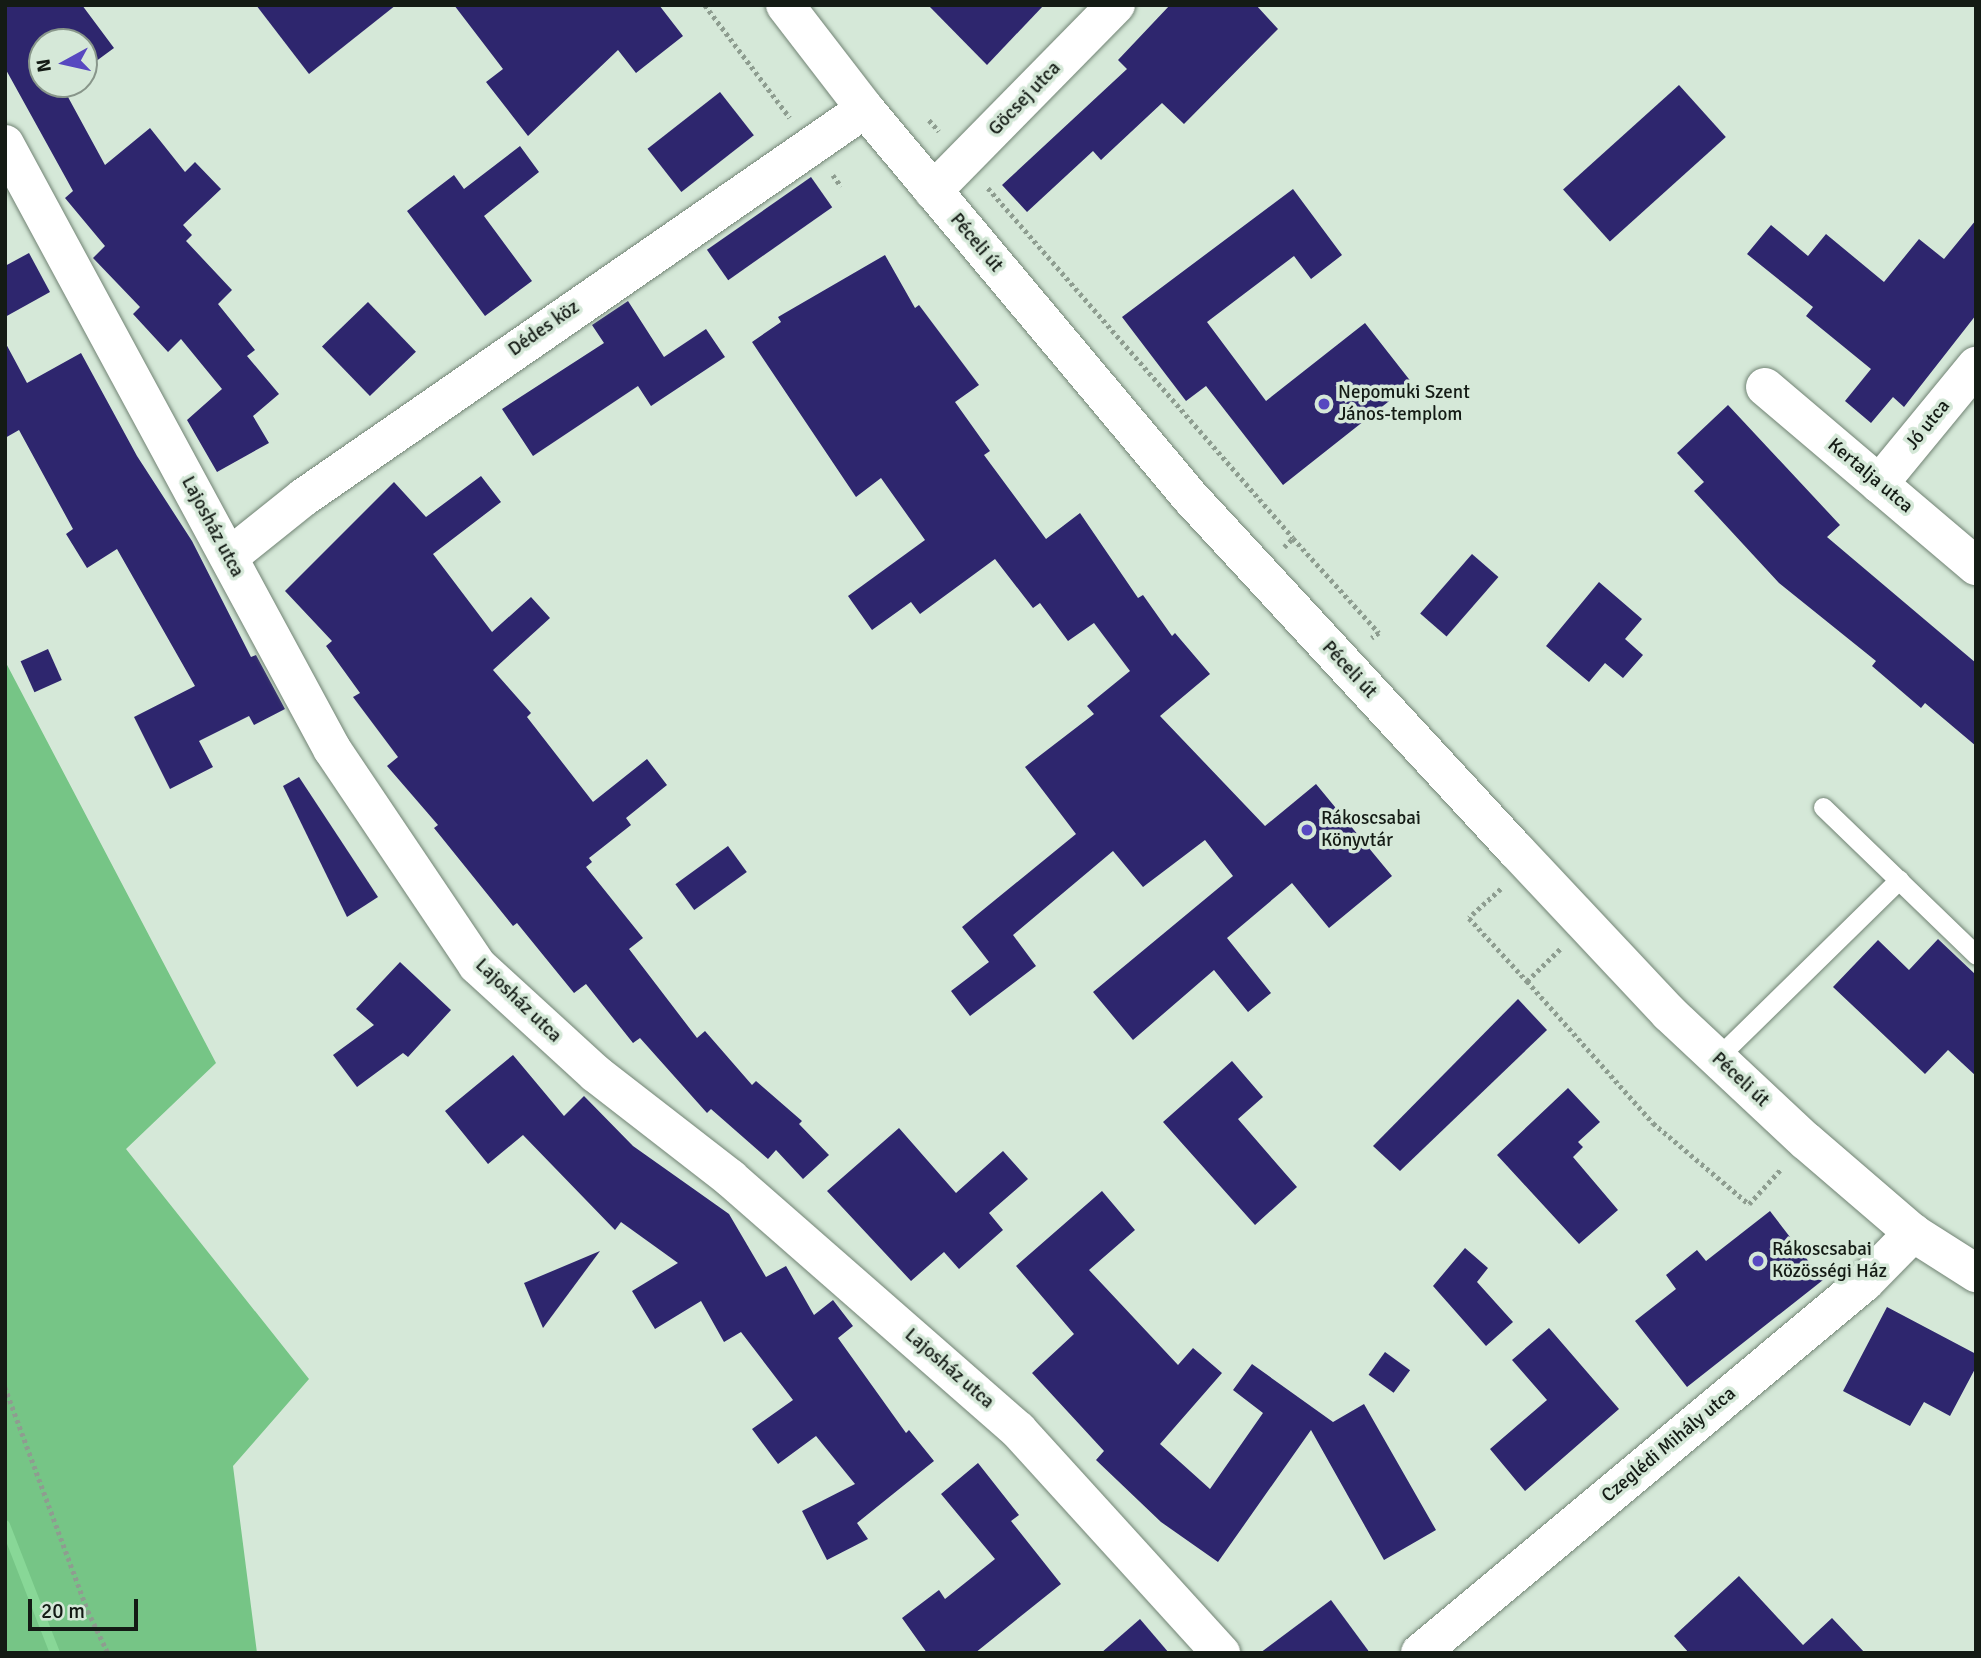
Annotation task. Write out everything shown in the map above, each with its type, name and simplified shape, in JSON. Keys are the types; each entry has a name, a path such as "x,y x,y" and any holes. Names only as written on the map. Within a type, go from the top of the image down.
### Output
{"street":[{"name":"Péceli út","path":"785,5 865,109 1190,497 1516,850 1717,1058 1913,1233 1976,1273"},
{"name":"Göcsej utca","path":"933,191 1116,5"},
{"name":"Dédes köz","path":"229,557 304,497 865,109"},
{"name":"Lajosház utca","path":"5,144 332,749 477,965 596,1074 730,1178 1018,1430 1221,1653"},
{"name":"Jó utca","path":"1879,484 1976,366"},
{"name":"Kertalja utca","path":"1765,387 1976,566"},
{"name":"Czeglédi Mihály utca","path":"1420,1653 1865,1282 1913,1233"}],"lane":[{"path":"1823,807 1976,955"},
{"path":"1717,1058 1899,880"}],"path":[{"path":"705,5 841,186"},
{"path":"965,161 1378,633 1369,641"},
{"path":"1283,547 1293,538"},
{"path":"1504,886 1469,918 1653,1123 1749,1204 1784,1166"},
{"path":"1527,981 1561,948"},
{"path":"5,1387 88,1611 108,1653"}],"green space":[{"path":"5,661 216,1063 126,1149 309,1379 233,1466 257,1653 5,1653"}],"building":[{"path":"5,5 82,5 114,48 98,60 98,28 28,28 28,98 69,98 105,165 150,128 185,172 195,162 221,189 183,225 192,235 186,241 232,290 218,304 255,350 247,356 279,394 253,416 269,443 217,472 187,420 222,389 181,339 168,352 133,314 140,307 93,258 105,246 65,198 73,191 5,68"},
{"path":"256,5 396,5 309,74"},
{"path":"454,5 659,5 683,36 636,73 618,50 528,136 486,82 503,69"},
{"path":"928,5 1044,5 987,65"},
{"path":"1170,5 1256,5 1278,29 1184,124 1162,103 1101,160 1093,151 1027,212 1002,185 1127,69 1118,60"},
{"path":"1679,85 1726,137 1610,241 1563,189"},
{"path":"720,92 754,135 681,192 648,149"},
{"path":"520,146 539,172 484,216 532,281 485,316 407,211 454,175 464,189"},
{"path":"811,177 832,207 728,280 707,250"},
{"path":"1293,189 1342,255 1311,279 1294,256 1207,322 1266,401 1365,323 1412,383 1283,485 1206,386 1186,401 1122,317"},
{"path":"1976,220 1976,315 1904,407 1893,397 1871,423 1845,401 1871,369 1806,316 1813,307 1747,254 1771,225 1808,256 1826,234 1884,282 1919,239 1944,259"},
{"path":"29,253 50,292 5,317 5,266"},
{"path":"885,255 915,308 919,305 979,385 955,402 990,451 984,455 1046,539 1080,513 1138,598 1143,595 1172,636 1175,633 1210,674 1160,716 1265,826 1316,784 1392,876 1329,928 1292,883 1227,938 1271,993 1248,1012 1214,970 1133,1040 1093,992 1233,876 1205,840 1143,887 1113,851 1013,935 1036,966 970,1016 951,991 989,962 962,927 1076,834 1025,767 1094,714 1087,706 1130,671 1094,623 1068,641 1040,603 1033,608 995,559 920,614 911,602 872,630 848,596 925,540 881,478 856,497 752,342 781,322 778,317"},
{"path":"628,301 664,357 706,329 725,357 651,406 638,386 533,456 502,409 604,343 592,325"},
{"path":"368,302 416,352 370,396 322,346"},
{"path":"5,342 27,383 81,353 137,456 192,541 251,657 256,655 285,709 254,725 249,716 199,741 213,767 170,789 134,717 195,686 117,549 87,568 66,534 73,529 19,430 5,438"},
{"path":"1728,405 1840,525 1827,537 1976,663 1976,746 1925,703 1921,708 1872,666 1876,661 1779,583 1694,491 1704,482 1677,453"},
{"path":"481,476 501,502 433,554 492,632 531,597 550,618 493,670 531,713 527,717 593,802 647,759 667,785 626,818 631,825 589,858 592,862 586,867 643,938 629,949 697,1038 705,1031 752,1085 756,1081 802,1121 799,1124 829,1155 803,1179 776,1150 768,1159 711,1109 707,1113 640,1038 633,1043 586,984 574,993 517,923 513,926 434,828 438,825 387,766 398,757 353,697 360,693 326,646 332,641 285,591 394,482 426,517"},
{"path":"1472,554 1498,577 1447,637 1420,614"},
{"path":"1599,582 1642,619 1625,639 1643,655 1623,678 1605,663 1589,682 1546,646"},
{"path":"48,649 62,680 34,692 21,661"},
{"path":"299,777 378,897 347,917 283,786"},
{"path":"728,846 747,872 694,910 675,884"},
{"path":"1938,939 1976,975 1976,1076 1948,1050 1925,1074 1833,987 1878,940 1909,970"},
{"path":"400,962 451,1010 408,1057 403,1053 357,1087 333,1055 374,1025 356,1009"},
{"path":"1518,999 1547,1030 1400,1171 1373,1146"},
{"path":"513,1055 564,1116 584,1096 633,1146 729,1214 766,1277 786,1266 814,1315 833,1300 853,1326 838,1338 906,1433 909,1430 934,1461 857,1523 868,1539 827,1560 802,1511 855,1484 816,1436 778,1464 752,1429 793,1400 741,1332 724,1342 701,1301 655,1329 632,1291 678,1263 621,1222 615,1230 523,1135 488,1164 445,1111"},
{"path":"1232,1061 1263,1097 1238,1119 1297,1187 1255,1225 1163,1122"},
{"path":"1568,1088 1600,1122 1578,1142 1583,1147 1573,1157 1618,1210 1579,1244 1497,1155"},
{"path":"899,1128 956,1193 1003,1151 1028,1179 989,1213 1003,1230 959,1269 944,1252 911,1281 827,1191"},
{"path":"1102,1191 1135,1230 1089,1270 1178,1365 1193,1348 1222,1373 1160,1444 1210,1489 1263,1413 1233,1390 1252,1364 1333,1422 1364,1404 1436,1530 1384,1560 1311,1430 1218,1562 1161,1522 1096,1460 1104,1451 1032,1373 1074,1334 1016,1266"},
{"path":"1770,1211 1823,1280 1687,1387 1635,1321 1676,1289 1666,1275 1697,1250 1706,1261"},
{"path":"1465,1248 1488,1268 1477,1282 1513,1322 1486,1346 1433,1286"},
{"path":"600,1251 543,1328 524,1283"},
{"path":"1887,1307 1976,1354 1976,1367 1950,1416 1924,1402 1910,1426 1843,1391"},
{"path":"1549,1328 1619,1409 1525,1491 1490,1449 1547,1400 1512,1360"},
{"path":"1385,1352 1410,1370 1394,1393 1369,1375"},
{"path":"978,1463 1019,1515 1011,1521 1061,1584 975,1653 927,1653 902,1618 939,1590 945,1599 995,1559 941,1494"},
{"path":"1739,1576 1803,1645 1832,1618 1865,1653 1689,1653 1674,1636"},
{"path":"1331,1600 1370,1653 1260,1653"},
{"path":"1140,1619 1169,1653 1101,1653"}],"waterway":[{"path":"5,1525 55,1653"}],"place":[{"name":"Nepomuki Szent János-templom","path":"1324,404"},
{"name":"Rákoscsabai Könyvtár","path":"1307,830"},
{"name":"Rákoscsabai Közösségi Ház","path":"1758,1261"}]}
